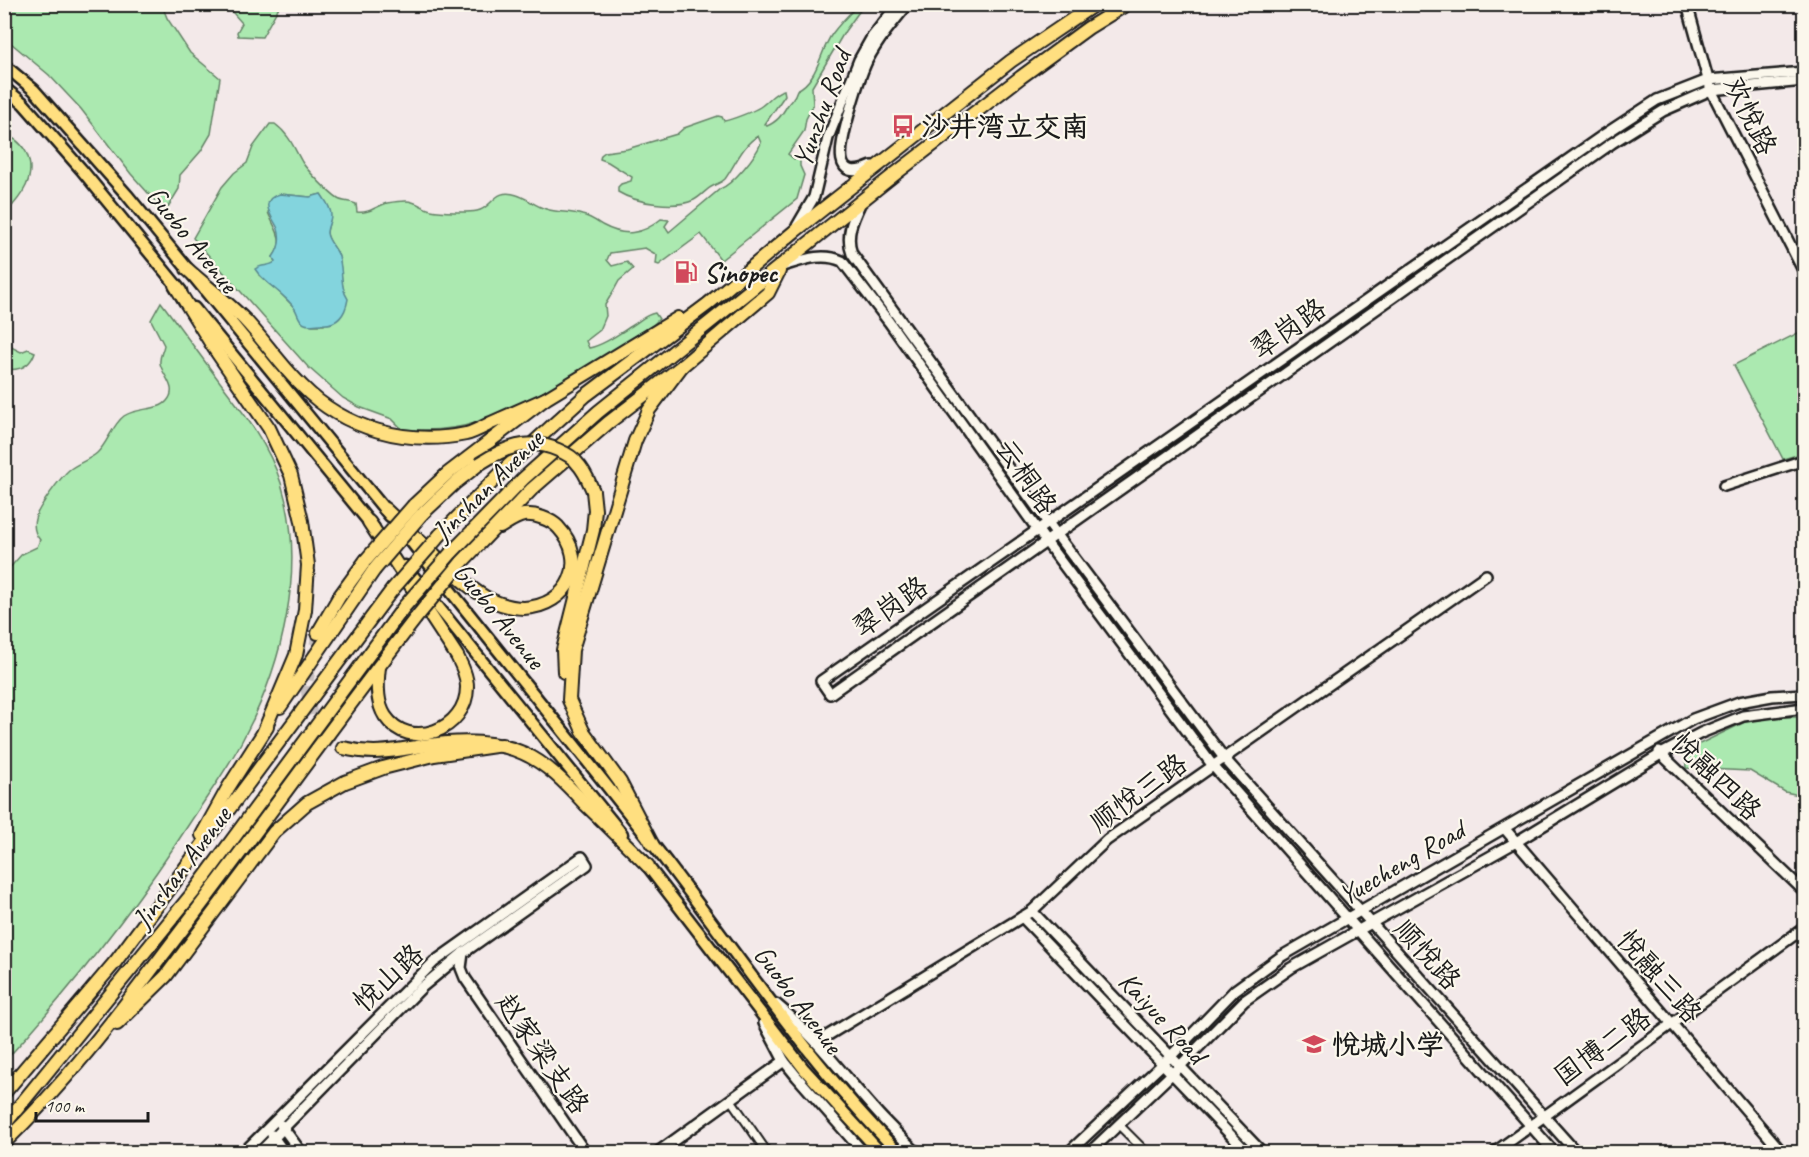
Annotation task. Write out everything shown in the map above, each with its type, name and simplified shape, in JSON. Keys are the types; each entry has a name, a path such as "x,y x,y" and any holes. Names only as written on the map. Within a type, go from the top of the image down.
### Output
{"highway":[{"name":"Jinshan Avenue","path":"4,1093 116,961 392,590 440,535 508,466 585,396 708,304 880,162 1011,61 1095,4"},
{"name":"Jinshan Avenue","path":"4,1125 196,889 405,607 451,553 523,479 598,412 862,201 1021,77 1088,28 1127,4"},
{"path":"4,1143 25,1123 80,1060 212,892 379,664 461,563 532,489 608,423 682,366 768,293 781,267"},
{"path":"187,269 245,321 303,387 346,419 370,429 414,438 458,435 468,433 545,399"},
{"path":"176,285 214,348 269,428 291,475 302,521 308,565 304,610 296,655 264,731"},
{"path":"179,876 228,788 264,731 374,570 417,510 447,474 545,399 727,287"},
{"path":"569,700 572,651 635,441 649,410 682,366"},
{"path":"318,633 339,597 366,560 417,510 479,464 499,452 515,446 530,444 548,445 564,453 577,462 593,491 595,510 593,530 563,650 564,674 569,700 583,731 620,782 652,844"},
{"path":"385,509 464,582 483,596 504,605 524,608 543,604 560,594 569,582 574,566 574,551 567,536 554,523 539,517 524,515 490,532"},
{"path":"369,522 458,656 465,672 467,685 465,702 456,719 443,729 426,734 407,732 394,725 385,716 379,701 377,683 379,664"},
{"path":"343,748 363,753 383,753 444,743 474,741 502,745 525,753 550,770 648,866"},
{"path":"80,1060 166,976 274,832 307,803 345,782 382,768 434,754 502,745"}],"main road":[{"name":"Yunzhu Road","path":"795,231 814,197 828,138 859,60 872,37 898,4"},
{"name":"Yunzhu Road","path":"880,162 855,172 849,169 842,159 842,143 856,90 867,63 879,41 908,4"},
{"name":"欢悦路","path":"1687,4 1709,85 1804,272"},
{"name":"Guobo Avenue","path":"4,65 34,90 127,195 385,509 652,844 816,1062 866,1120 898,1152"},
{"name":"翠岗路","path":"1804,72 1709,85 1657,100 821,681 830,694 1612,143 1663,111 1709,85 1804,81"},
{"name":"Guobo Avenue","path":"4,88 23,103 81,169 648,866 804,1069 857,1130 880,1152"},
{"path":"4,97 81,169"},
{"name":"云桐路","path":"862,201 849,232 852,254 1049,524 1224,758"},
{"name":"云桐路","path":"781,267 822,257 832,257 842,261 890,322 1038,531 1213,766"},
{"path":"1724,486 1804,460"},
{"name":"顺悦三路","path":"817,1042 1032,911 1107,840 1486,574"},
{"name":"Yuecheng Road","path":"1069,1152 1170,1057 1235,990 1282,956 1693,719 1739,702 1772,696 1804,694"},
{"name":"Yuecheng Road","path":"1090,1152 1244,1001 1291,968 1516,842 1661,754 1701,733 1743,716 1804,708"},
{"name":"悦融四路","path":"1650,744 1804,891"},
{"name":"顺悦路","path":"1224,758 1576,1152"},
{"name":"顺悦路","path":"1213,766 1554,1152"},
{"name":"悦融三路","path":"1505,829 1782,1152"},
{"name":"悦山路","path":"244,1152 434,962 585,861 422,987 260,1152"},
{"name":"Kaiyue Road","path":"1032,911 1170,1057 1176,1070 1247,1152"},
{"name":"Kaiyue Road","path":"1022,917 1162,1064 1176,1070 1262,1152"},
{"name":"国博二路","path":"1495,1152 1804,928"},
{"path":"463,954 461,968 465,978"},
{"path":"441,971 451,970 465,978"},
{"name":"赵家梁支路","path":"465,978 585,1152"},
{"path":"768,998 817,1042 876,1111 916,1152"},
{"path":"754,1005 784,1060 863,1152"},
{"path":"658,1152 784,1060"},
{"path":"276,1119 301,1152"},
{"path":"267,1129 284,1152"}],"street":[{"path":"731,1100 767,1152"},
{"path":"1119,1125 1146,1152"}],"green space":[{"path":"4,5 162,5 167,18 190,53 220,78 211,134 201,151 180,175 179,189 165,212 131,174 81,109 49,75 5,38"},
{"path":"226,5 280,5 262,37 238,36 237,32 242,23"},
{"path":"858,5 864,5 845,31 812,87 813,105 806,119 804,131 788,154 794,159 800,159 804,175 797,199 721,260 701,234 659,265 656,264 657,255 645,248 610,253 607,260 612,266 627,262 633,269 619,281 605,305 606,316 600,330 586,341 589,348 612,338 648,315 655,313 659,319 611,352 543,393 475,423 438,430 402,429 392,419 359,407 343,398 308,367 193,238 222,187 247,163 253,147 270,124 275,124 284,132 302,162 319,182 338,199 356,204 357,212 369,211 387,203 406,201 431,210 473,212 487,206 498,196 509,193 521,196 546,209 587,216 610,229 625,233 640,231 661,219 669,220 665,226 669,232 737,176 758,149 761,143 758,136 744,149 724,180 686,203 656,204 618,192 618,187 631,181 632,177 600,159 601,155 605,152 627,149 677,134 684,128 718,116 724,121 737,117 760,107 784,90 785,95 765,124 767,126 771,124 781,115 797,90 810,79 832,34","holes":["280,194 310,197 321,194 327,203 330,216 327,233 338,254 343,289 347,300 324,325 312,325 259,275 275,262 273,257 279,245 278,234 268,212"]},
{"path":"5,136 15,139 22,146 29,161 30,170 22,194 5,214"},
{"path":"161,302 248,420 276,469 288,515 292,548 287,615 279,648 257,712 224,772 126,915 55,1004 5,1061 5,573 22,554 37,547 40,540 34,528 34,522 37,514 65,474 97,453 124,416 159,406 170,396 171,387 160,363 164,345 151,320"},
{"path":"1804,330 1804,453 1783,459 1734,365"},
{"path":"4,332 13,348 21,352 28,349 35,352 23,367 5,369"},
{"path":"1773,717 1804,717 1804,796 1785,792 1750,771 1686,768 1685,751 1745,722"}],"water":[{"path":"280,194 310,197 321,194 328,204 331,217 327,233 338,254 343,289 348,299 345,310 336,321 310,325 303,323 291,303 264,280 255,269 275,262 273,257 279,244 279,233 268,205 273,197"}],"tunnel":[{"path":"318,633 306,687 312,717 326,739 343,748"}],"place":[{"name":"沙井湾立交南","path":"903,126"},
{"name":"Sinopec","path":"686,272"},
{"name":"悦城小学","path":"1314,1044"}]}
